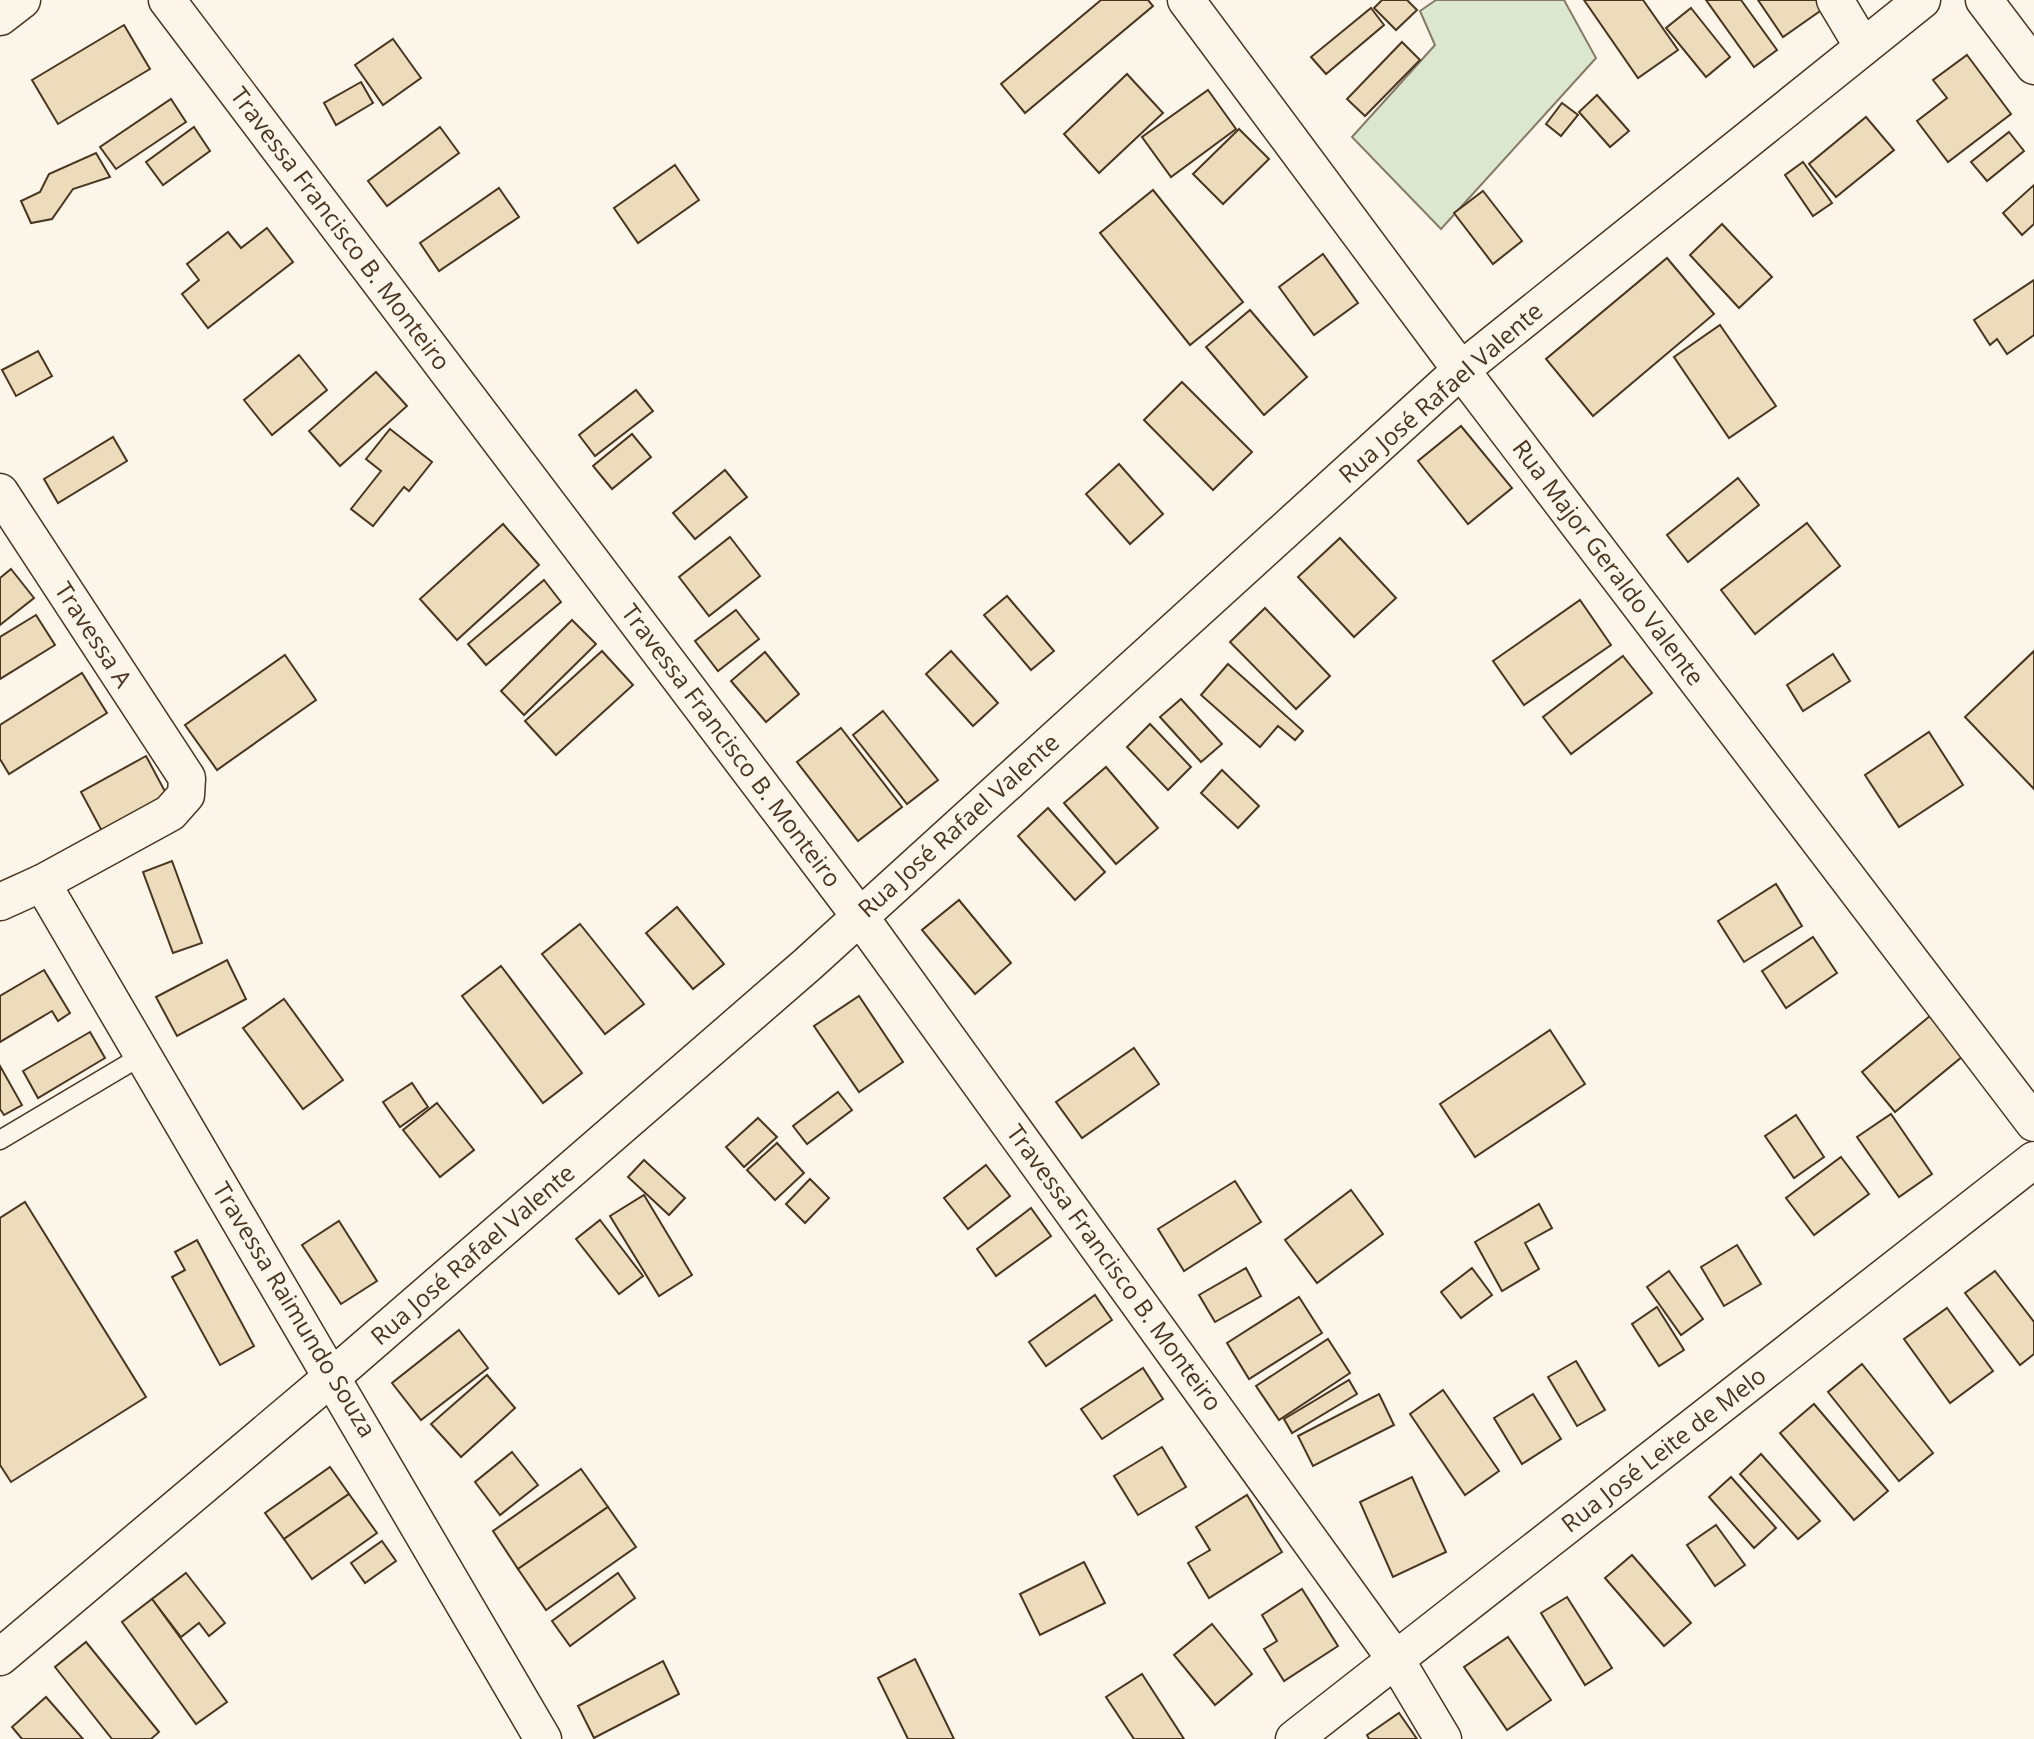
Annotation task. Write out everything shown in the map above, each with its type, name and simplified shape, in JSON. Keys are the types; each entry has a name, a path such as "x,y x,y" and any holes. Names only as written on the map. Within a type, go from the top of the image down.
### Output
{"street":[{"path":"0,17 22,0"},
{"name":"Travessa Francisco B. Monteiro","path":"167,0 860,916 1396,1660 1443,1739"},
{"name":"Rua Major Geraldo Valente","path":"1186,0 1461,370 2034,1123"},
{"path":"1835,0 1863,47"},
{"name":"Rua José Rafael Valente","path":"0,1657 333,1376 860,916 1461,370 1922,0"},
{"path":"1984,0 2034,66"},
{"name":"Travessa A","path":"0,492 187,778 186,795 170,813 42,883"},
{"path":"0,902 42,883"},
{"name":"Travessa Raimundo Souza","path":"42,883 543,1739"},
{"name":"Rua José Leite de Melo","path":"1294,1739 2034,1160"}],"lane":[{"path":"0,1140 143,1055"}],"green space":[{"path":"1436,0 1564,0 1596,58 1441,229 1352,137 1435,45 1420,11"}],"building":[{"path":"1101,0 1148,0 1153,6 1025,113 1001,84"},
{"path":"1382,0 1407,0 1417,10 1396,30 1374,8"},
{"path":"1584,0 1643,0 1678,50 1638,78"},
{"path":"1706,0 1741,0 1777,50 1754,67"},
{"path":"1758,0 1817,0 1823,9 1783,37"},
{"path":"1371,8 1384,25 1326,74 1311,57"},
{"path":"1691,8 1730,57 1706,77 1666,28"},
{"path":"124,25 150,69 58,124 32,80"},
{"path":"393,39 421,78 383,105 355,65"},
{"path":"1402,42 1420,60 1365,116 1347,99"},
{"path":"1967,55 2011,114 1948,162 1917,121 1947,98 1933,80"},
{"path":"1127,74 1163,113 1099,173 1064,134"},
{"path":"361,82 373,103 336,125 324,103"},
{"path":"1208,90 1236,129 1171,177 1142,137"},
{"path":"1597,95 1629,131 1610,147 1579,112"},
{"path":"171,99 186,122 116,169 100,147"},
{"path":"1562,103 1578,115 1561,136 1546,124"},
{"path":"1866,117 1894,150 1836,197 1809,164"},
{"path":"194,127 210,151 163,185 146,162"},
{"path":"440,127 459,153 387,206 368,181"},
{"path":"1239,129 1269,159 1223,204 1193,174"},
{"path":"2009,132 2024,151 1987,181 1971,162"},
{"path":"96,153 110,177 73,189 52,219 31,223 21,201 40,192 49,174"},
{"path":"1803,162 1832,203 1813,216 1785,175"},
{"path":"675,165 699,200 638,243 614,208"},
{"path":"2034,185 2034,224 2022,235 2003,213"},
{"path":"499,188 519,217 439,271 420,243"},
{"path":"1153,190 1243,302 1190,345 1100,233"},
{"path":"1483,191 1522,241 1493,264 1454,213"},
{"path":"1722,224 1772,277 1739,308 1690,255"},
{"path":"267,228 293,262 208,328 182,294 199,280 187,264 228,232 241,248"},
{"path":"1323,254 1358,303 1314,335 1279,287"},
{"path":"1667,258 1714,314 1593,416 1546,359"},
{"path":"2034,280 2034,335 2007,354 1997,339 1990,345 1974,320"},
{"path":"1250,310 1307,377 1264,415 1206,347"},
{"path":"1720,325 1776,406 1729,438 1674,357"},
{"path":"38,351 52,376 16,396 2,370"},
{"path":"299,355 327,390 272,435 244,400"},
{"path":"376,372 407,406 340,466 309,431"},
{"path":"1182,382 1252,452 1213,490 1144,420"},
{"path":"636,390 653,411 595,456 579,435"},
{"path":"1461,426 1512,488 1468,524 1418,461"},
{"path":"390,429 432,462 409,491 404,487 373,526 351,509 381,471 366,459"},
{"path":"632,434 651,457 612,489 593,466"},
{"path":"113,437 127,461 58,503 44,479"},
{"path":"1119,464 1163,514 1130,544 1086,494"},
{"path":"725,470 747,497 695,539 673,513"},
{"path":"1738,478 1759,505 1688,562 1667,535"},
{"path":"1807,523 1840,566 1755,634 1721,590"},
{"path":"503,524 539,565 457,640 420,599"},
{"path":"730,537 760,576 709,616 679,577"},
{"path":"1340,538 1396,598 1354,637 1298,577"},
{"path":"11,569 34,598 0,625 0,578"},
{"path":"544,580 561,602 486,665 468,644"},
{"path":"1007,596 1054,651 1031,670 984,615"},
{"path":"1580,600 1611,645 1524,705 1493,661"},
{"path":"1265,608 1330,676 1296,709 1230,642"},
{"path":"736,610 759,639 718,671 695,641"},
{"path":"36,615 55,645 0,679 0,637"},
{"path":"572,620 596,644 524,715 501,691"},
{"path":"602,651 633,685 556,755 525,721"},
{"path":"951,651 998,703 973,726 926,674"},
{"path":"2034,651 2034,789 1965,717"},
{"path":"765,652 799,694 766,722 731,681"},
{"path":"1833,654 1850,681 1803,711 1787,685"},
{"path":"285,655 316,700 217,770 185,725"},
{"path":"1623,656 1652,693 1571,754 1543,717"},
{"path":"1228,664 1303,731 1295,740 1278,726 1260,747 1201,695"},
{"path":"82,673 107,713 9,774 0,759 0,725"},
{"path":"1181,699 1222,744 1201,762 1160,717"},
{"path":"883,711 938,780 907,804 853,735"},
{"path":"1150,724 1191,767 1168,790 1127,747"},
{"path":"841,728 902,807 858,841 797,762"},
{"path":"1929,732 1963,785 1899,827 1865,775"},
{"path":"146,756 168,797 103,833 81,792"},
{"path":"1106,767 1158,828 1116,864 1064,803"},
{"path":"1222,770 1259,806 1238,828 1201,793"},
{"path":"1048,808 1105,872 1075,900 1018,836"},
{"path":"172,861 202,943 173,953 143,872"},
{"path":"1776,884 1802,926 1744,962 1718,921"},
{"path":"959,900 1011,963 975,994 922,930"},
{"path":"677,907 724,964 693,989 646,933"},
{"path":"580,924 644,1004 605,1034 542,954"},
{"path":"1813,937 1837,973 1786,1008 1762,971"},
{"path":"227,960 246,999 177,1036 156,997"},
{"path":"501,966 582,1073 543,1103 462,996"},
{"path":"44,970 70,1013 58,1021 52,1011 0,1042 0,996"},
{"path":"859,996 903,1062 859,1092 814,1026"},
{"path":"284,999 343,1080 303,1109 243,1028"},
{"path":"1930,1016 1963,1056 1895,1112 1862,1072"},
{"path":"1550,1030 1585,1084 1475,1157 1440,1104"},
{"path":"90,1032 105,1058 38,1098 23,1071"},
{"path":"1134,1048 1159,1084 1082,1138 1056,1102"},
{"path":"0,1066 22,1105 4,1115 0,1109"},
{"path":"412,1083 428,1107 400,1127 383,1102"},
{"path":"838,1092 852,1110 807,1144 793,1126"},
{"path":"437,1103 474,1150 440,1177 403,1130"},
{"path":"1891,1114 1932,1174 1899,1197 1857,1137"},
{"path":"1796,1115 1824,1157 1794,1178 1765,1136"},
{"path":"758,1118 777,1137 744,1167 726,1147"},
{"path":"777,1143 804,1173 775,1200 747,1170"},
{"path":"1841,1157 1869,1194 1814,1235 1786,1198"},
{"path":"644,1160 685,1198 669,1215 628,1177"},
{"path":"986,1165 1010,1196 968,1229 944,1198"},
{"path":"810,1179 829,1198 805,1223 786,1204"},
{"path":"1235,1181 1261,1222 1184,1271 1158,1229"},
{"path":"1351,1190 1383,1234 1317,1283 1285,1240"},
{"path":"644,1195 692,1275 659,1296 610,1216"},
{"path":"25,1202 146,1397 11,1482 0,1465 0,1218"},
{"path":"1539,1204 1552,1228 1525,1243 1539,1269 1502,1291 1475,1242"},
{"path":"1031,1208 1051,1236 996,1276 977,1249"},
{"path":"600,1220 643,1276 619,1294 576,1239"},
{"path":"339,1221 377,1281 341,1304 302,1245"},
{"path":"197,1240 254,1346 220,1365 172,1277 185,1270 175,1252"},
{"path":"1737,1245 1761,1284 1724,1306 1701,1267"},
{"path":"1246,1268 1261,1296 1215,1322 1199,1295"},
{"path":"1472,1268 1492,1295 1461,1318 1441,1292"},
{"path":"1669,1271 1703,1319 1681,1335 1647,1287"},
{"path":"1995,1271 2034,1322 2034,1354 2020,1365 1965,1293"},
{"path":"1095,1295 1112,1320 1046,1366 1029,1342"},
{"path":"1299,1297 1322,1333 1249,1379 1227,1343"},
{"path":"1657,1307 1684,1350 1659,1366 1632,1324"},
{"path":"1947,1308 1993,1371 1950,1403 1904,1339"},
{"path":"459,1330 488,1368 421,1420 392,1383"},
{"path":"1328,1339 1350,1373 1279,1420 1256,1386"},
{"path":"1576,1361 1605,1410 1577,1426 1548,1377"},
{"path":"1862,1364 1933,1453 1899,1481 1828,1392"},
{"path":"1143,1368 1163,1399 1102,1439 1081,1409"},
{"path":"487,1375 515,1408 461,1457 431,1424"},
{"path":"1349,1380 1357,1394 1292,1433 1284,1419"},
{"path":"1443,1390 1499,1471 1465,1495 1410,1414"},
{"path":"1379,1394 1394,1425 1313,1466 1298,1436"},
{"path":"1533,1394 1561,1439 1522,1464 1494,1418"},
{"path":"1814,1404 1888,1491 1854,1520 1780,1433"},
{"path":"1162,1447 1186,1487 1138,1515 1114,1476"},
{"path":"512,1452 538,1485 500,1515 475,1482"},
{"path":"1761,1454 1820,1521 1798,1539 1740,1474"},
{"path":"330,1467 349,1494 284,1539 265,1513"},
{"path":"581,1469 608,1507 518,1569 493,1531"},
{"path":"1412,1477 1446,1552 1393,1577 1360,1502"},
{"path":"1731,1477 1776,1528 1754,1548 1709,1497"},
{"path":"349,1494 377,1533 312,1579 284,1539"},
{"path":"1247,1495 1282,1552 1209,1598 1188,1563 1210,1550 1196,1527"},
{"path":"608,1507 636,1547 546,1610 518,1569"},
{"path":"1716,1525 1745,1565 1715,1586 1687,1545"},
{"path":"382,1541 396,1561 365,1583 351,1563"},
{"path":"1632,1555 1691,1623 1664,1646 1605,1578"},
{"path":"1084,1562 1105,1603 1040,1635 1020,1594"},
{"path":"186,1573 225,1623 209,1636 199,1623 181,1637 152,1599"},
{"path":"618,1573 635,1598 570,1646 552,1621"},
{"path":"1302,1589 1338,1646 1284,1681 1264,1649 1277,1641 1262,1615"},
{"path":"1567,1597 1612,1668 1585,1685 1541,1613"},
{"path":"152,1599 227,1702 196,1724 122,1622"},
{"path":"1212,1624 1252,1674 1215,1705 1174,1655"},
{"path":"1508,1637 1551,1700 1507,1730 1464,1667"},
{"path":"86,1642 159,1732 151,1739 112,1739 55,1667"},
{"path":"915,1659 954,1739 908,1739 878,1678"},
{"path":"663,1661 679,1694 594,1738 578,1706"},
{"path":"1142,1674 1184,1739 1134,1739 1106,1697"},
{"path":"46,1697 83,1739 22,1739 12,1727"},
{"path":"1399,1713 1417,1739 1369,1739 1367,1735"}]}
